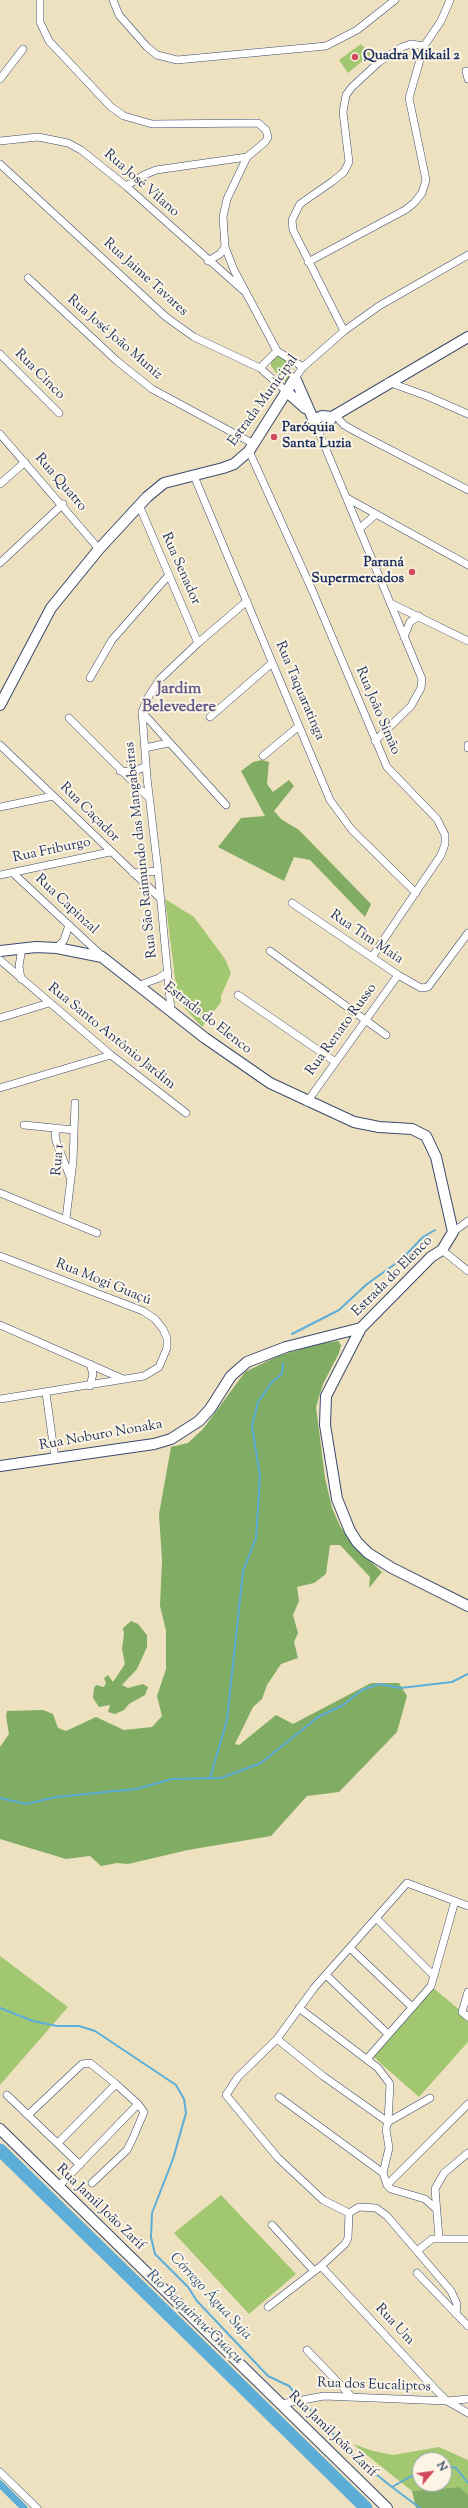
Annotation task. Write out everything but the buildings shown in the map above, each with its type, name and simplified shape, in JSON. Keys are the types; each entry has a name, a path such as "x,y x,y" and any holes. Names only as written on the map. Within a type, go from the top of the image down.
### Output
{"street":[{"path":"40,0 40,22 49,41 111,107 138,122 152,124 258,123 266,130 268,137 266,142 247,157 234,181 224,210 225,247 247,294 277,351 303,367"},
{"path":"113,0 119,15 147,47 157,55 177,60 326,46 357,30 395,0"},
{"path":"308,262 405,210 414,203 422,193 426,180 409,98 424,46 441,21 450,0"},
{"path":"344,331 293,230 292,220 300,204 344,172 349,162 343,112 346,95 379,62 402,47 411,44 424,46"},
{"path":"0,80 23,49"},
{"name":"Rua José Vilano","path":"0,141 38,137 68,143 81,150 126,186 208,261 247,294"},
{"path":"126,186 144,175 156,170 247,157"},
{"name":"Rua Jaime Tavares","path":"0,164 166,317 194,337 260,368 286,391"},
{"path":"208,261 220,254 225,247"},
{"name":"Estrada Municipal","path":"0,705 51,608 99,549 139,506 164,483 234,464 251,447 303,367 344,331 379,306 468,255"},
{"name":"Rua José João Muniz","path":"28,278 117,361 152,390 251,447"},
{"path":"318,430 326,425 334,416 388,382 468,337"},
{"path":"260,368 277,351"},
{"name":"Rua Cinco","path":"0,354 60,413"},
{"path":"295,378 419,672 421,688 411,706 375,741"},
{"path":"388,382 427,396 468,414"},
{"path":"286,391 307,409"},
{"path":"313,420 322,416 334,416 344,425 360,434 468,490"},
{"name":"Rua Quatro","path":"0,434 63,504 99,549"},
{"name":"Rua João Simão","path":"251,447 387,767 436,819 445,835 445,844 441,855 372,957"},
{"path":"0,484 25,462"},
{"name":"Rua Taquaratinga","path":"194,476 330,800 340,816 416,893"},
{"path":"346,498 468,565"},
{"path":"0,563 63,504"},
{"name":"Rua Senador","path":"139,506 168,576 198,642"},
{"path":"359,529 375,515"},
{"path":"90,678 112,640 168,576"},
{"path":"226,805 168,743 142,712 146,698 160,679 198,642 247,601"},
{"path":"390,603 468,641"},
{"path":"404,637 410,622 419,616"},
{"path":"210,717 272,663"},
{"name":"Rua São Raimundo das Mangabeiras","path":"142,712 149,798 161,899 171,1010"},
{"path":"68,718 149,798"},
{"path":"263,756 299,726"},
{"path":"145,748 168,743"},
{"name":"Rua Caçador","path":"0,745 110,852 161,899"},
{"path":"120,771 133,772 146,766"},
{"path":"0,807 53,796"},
{"name":"Rua Friburgo","path":"0,875 110,852"},
{"path":"133,873 158,871"},
{"name":"Rua Capinzal","path":"13,873 69,924 102,957"},
{"name":"Rua Tim Maia","path":"292,903 418,988 428,987 468,933"},
{"path":"57,948 64,940 69,924"},
{"path":"21,979 19,966 22,948"},
{"name":"Estrada do Elenco","path":"0,951 22,948 57,948 102,957 140,985 232,1058 270,1083 307,1102 354,1122 379,1127 412,1129 426,1136 436,1157 453,1232 442,1250 432,1257 361,1328 326,1396 324,1410 337,1499 350,1531 368,1552 392,1568 468,1606"},
{"path":"270,951 365,1019 386,1036"},
{"name":"Rua Santo Antônio Jardim","path":"0,960 111,1055 186,1113"},
{"path":"140,985 159,978 168,972"},
{"name":"Rua Renato Russo","path":"307,1102 334,1061 398,975"},
{"path":"238,995 334,1061"},
{"path":"0,1018 49,1003"},
{"path":"0,1088 111,1055"},
{"name":"Rua 1","path":"66,1219 71,1178 75,1103"},
{"path":"24,1125 74,1130"},
{"path":"58,1128 55,1134 56,1141 71,1178"},
{"path":"0,1193 97,1233"},
{"path":"453,1232 468,1221"},
{"path":"442,1250 468,1271"},
{"name":"Rua Mogi Guaçú","path":"0,1256 143,1311 155,1319 167,1338 167,1348 159,1367 144,1376 90,1386 0,1399"},
{"path":"0,1325 123,1379"},
{"name":"Rua Noburo Nonaka","path":"0,1466 154,1444 171,1439 199,1420 210,1409 231,1376 247,1362 286,1347 361,1328"},
{"path":"90,1364 93,1374 90,1386"},
{"path":"46,1393 55,1458"},
{"path":"349,2213 323,2200 278,2158 226,2095 238,2077 277,2039 326,1974 407,1884 468,1906"},
{"path":"367,2060 431,1986 455,1901"},
{"path":"376,1918 434,1976"},
{"path":"350,1948 412,2007"},
{"path":"326,1974 388,2034"},
{"path":"468,1992 462,2012 468,2017"},
{"path":"299,2008 378,2068 390,2084 388,2122 386,2129 389,2148 384,2173 387,2185 396,2191 425,2199 435,2208"},
{"path":"277,2039 388,2122"},
{"path":"28,2115 82,2064 90,2063 138,2104 144,2112 134,2138 127,2150 92,2183"},
{"path":"58,2143 116,2084"},
{"path":"7,2095 80,2165"},
{"path":"279,2097 384,2173"},
{"path":"388,2122 430,2098"},
{"path":"58,2187 138,2104"},
{"path":"387,2185 468,2104"},
{"name":"Rua Jamil João Zarif","path":"0,2129 387,2508"},
{"path":"438,2238 435,2189 444,2173 468,2153"},
{"path":"349,2213 359,2207 376,2208 387,2216 451,2291 456,2304 456,2314"},
{"path":"268,2307 321,2266 345,2244 348,2238 349,2213"},
{"path":"272,2225 314,2271"},
{"path":"417,2251 426,2242 438,2238 468,2239"},
{"name":"Rua Um","path":"321,2266 447,2401"},
{"path":"417,2272 468,2326"},
{"path":"307,2350 351,2396"},
{"name":"Rua dos Eucaliptos","path":"281,2404 309,2397 351,2396 447,2401 468,2399"},
{"path":"447,2401 468,2413"},
{"path":"0,2472 37,2508"}],"green space":[{"name":"Quadra Mikail 2","path":"361,44 371,54 348,73 339,60"},
{"path":"275,355 285,358 293,367 294,376 288,383 280,378 271,366 271,361"},
{"path":"262,760 269,762 267,784 273,792 289,780 294,786 274,811 281,819 299,830 371,904 365,917 310,860 294,857 284,881 218,847 241,818 265,816 241,771 253,762"},
{"path":"165,899 194,917 225,959 231,973 221,996 221,1002 202,1027 178,1001"},
{"path":"338,1341 341,1345 339,1353 323,1384 316,1407 325,1478 332,1508 340,1526 352,1544 382,1572 369,1588 370,1577 340,1545 330,1545 326,1574 314,1583 297,1587 299,1601 293,1615 298,1633 294,1642 298,1658 281,1664 267,1685 262,1699 253,1707 235,1744 239,1745 276,1715 293,1724 371,1683 399,1683 407,1696 397,1732 339,1792 307,1796 271,1836 188,1850 128,1864 117,1863 101,1866 90,1856 66,1859 0,1839 0,1747 9,1734 6,1716 7,1711 43,1710 53,1714 58,1728 66,1731 96,1717 124,1730 152,1727 162,1716 157,1696 166,1669 166,1631 160,1606 162,1560 159,1514 171,1447 188,1443 203,1429 245,1372 278,1356 319,1344"},
{"path":"131,1621 138,1624 147,1635 147,1647 137,1669 122,1685 128,1688 143,1684 148,1687 145,1695 129,1704 124,1710 115,1714 108,1712 110,1705 99,1707 93,1698 94,1688 96,1685 104,1687 106,1683 104,1678 108,1675 113,1682 125,1664 122,1649 124,1634 123,1628"},
{"path":"0,1956 68,2007 0,2085"},
{"path":"431,1986 468,2017 468,2042 419,2097 370,2054"},
{"path":"221,2195 296,2274 249,2314 174,2233"},
{"path":"353,2444 373,2451 393,2455 439,2447 450,2452 412,2452 412,2491"},
{"path":"452,2453 468,2460 468,2497 459,2487 452,2488"},
{"path":"459,2487 468,2495 468,2508 416,2508 412,2492 452,2492 452,2488"}],"waterway":[{"path":"292,1334 339,1310 367,1284 402,1259 423,1237 435,1230"},
{"path":"210,1778 227,1720 243,1571 256,1538 260,1476 252,1426 258,1402 272,1382 282,1374 283,1363"},
{"path":"0,1798 26,1804 56,1797 136,1789 172,1779 221,1778 261,1763 318,1717 343,1705 362,1690 379,1684 400,1688 452,1682 468,1674"},
{"name":"Córrego Água Suja","path":"0,2008 33,2021 57,2026 79,2026 95,2031 176,2085 184,2099 186,2113 173,2159 152,2213 151,2237 155,2254 188,2287 197,2301 268,2376 289,2386 299,2398"},
{"name":"Rio Baquirivu-Guaçu","path":"0,2150 366,2508"},
{"name":"Córrego Água Suja","path":"302,2402 320,2419 351,2454 392,2487 412,2476"},
{"name":"Córrego Água Suja","path":"452,2467 456,2468 468,2483"},
{"path":"0,2484 24,2508"},
{"path":"392,2487 420,2508"}],"place":[{"name":"Quadra Mikail 2","path":"355,57"},
{"name":"Paróquia Santa Luzia","path":"274,437"},
{"name":"Paraná Supermercados","path":"412,572"}],"district":[{"name":"Jardim Belevedere","path":"179,699"}]}
